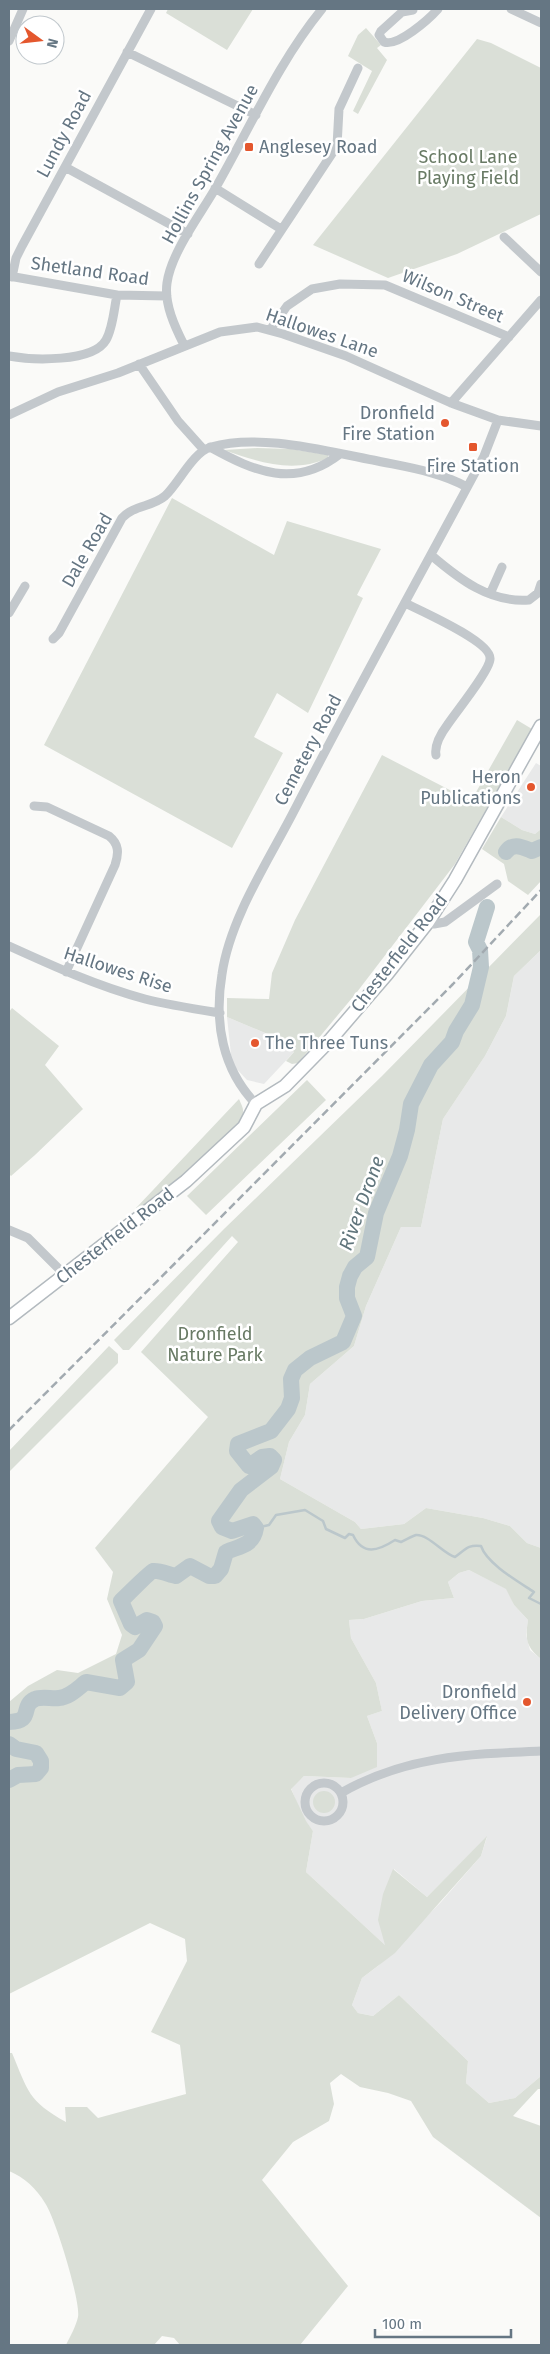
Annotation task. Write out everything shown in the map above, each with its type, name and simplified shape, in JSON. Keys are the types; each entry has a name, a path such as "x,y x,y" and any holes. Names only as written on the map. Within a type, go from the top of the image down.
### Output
{"main road":[{"name":"Chesterfield Road","path":"9,1318 199,1170 244,1127 256,1104 285,1086 331,1038 387,974 428,922 455,880 541,726"}],"street":[{"path":"9,41 23,9"},
{"name":"Lundy Road","path":"10,277 16,258 151,9"},
{"name":"Hollins Spring Avenue","path":"184,345 172,315 167,296 169,272 188,234 297,42 322,9"},
{"path":"413,10 402,12 381,31 380,35 384,42 392,43 399,40 432,16 438,9"},
{"path":"512,9 541,23"},
{"path":"127,52 256,115"},
{"path":"259,264 337,146 339,109 358,68"},
{"path":"65,167 188,234"},
{"path":"215,188 281,229"},
{"path":"504,237 541,272"},
{"name":"Shetland Road","path":"10,277 117,295 167,296"},
{"name":"Wilson Street","path":"270,330 287,306 312,289 340,284 384,285 509,337"},
{"path":"9,356 31,359 58,358 86,353 101,347 109,332 117,295"},
{"path":"451,402 541,300"},
{"name":"Hallowes Lane","path":"9,416 58,392 99,380 220,332 257,327 346,356 451,402 498,420 541,426"},
{"path":"139,364 178,421 207,448 246,464 285,475 321,468 340,454"},
{"name":"Cemetery Road","path":"256,1104 240,1086 230,1068 223,1046 220,1013 222,974 233,933 328,745 484,456 498,420"},
{"path":"207,448 258,443 303,447 426,471 467,487"},
{"name":"Dale Road","path":"53,639 59,633 122,518 128,511 163,498 207,448"},
{"path":"431,555 461,580 490,594 529,600 538,593 541,584"},
{"path":"490,594 502,567"},
{"path":"9,612 25,586"},
{"path":"405,602 479,642 489,652 491,658 486,669 444,729 438,742 436,755"},
{"path":"34,806 47,807 108,836 114,840 118,851 115,864 66,972"},
{"path":"428,922 434,924 445,922 497,884"},
{"name":"Hallowes Rise","path":"9,946 66,972 145,999 220,1013"},
{"path":"9,1230 28,1238 65,1275"},
{"path":"341,1793 356,1784 413,1764 439,1758 541,1751"},
{"path":"327,1783 333,1785 341,1793 343,1807 336,1817 331,1820 319,1821 309,1814 304,1802 309,1790 314,1786 327,1783"}],"shaded area":[{"path":"536,763 541,766 541,829 535,834 522,830 501,817"},
{"path":"541,950 541,1548 527,1543 510,1526 483,1518 426,1508 404,1524 361,1529 355,1522 280,1479 289,1442 305,1415 310,1384 354,1346 366,1306 401,1227 421,1227 443,1119 485,1056 506,1016 514,976"},
{"path":"227,1017 277,1038 294,1052 264,1084 247,1080 232,1064"},
{"path":"469,1570 507,1589 514,1605 528,1620 526,1635 530,1650 541,1659 541,2076 515,2098 489,2103 466,2083 468,2061 399,1995 373,2016 358,2013 352,2005 362,1978 378,1966 441,1902 481,1856 487,1837 427,1897 394,1869 386,1946 306,1872 313,1831 303,1818 291,1788 304,1776 351,1778 377,1743 367,1716 382,1711 376,1683 351,1638 349,1620 364,1619 422,1601 454,1598 448,1582 459,1573"}],"green space":[{"path":"168,9 253,9 227,50 166,13"},
{"path":"366,28 381,45 377,48 387,60 358,114 353,111 372,71 348,56 358,35"},
{"name":"School Lane Playing Field","path":"477,39 491,43 541,68 541,214 457,254 388,278 313,245"},
{"path":"257,448 291,449 328,455 328,458 315,463 289,466 250,459 224,450"},
{"path":"172,498 274,555 287,521 381,549 357,595 363,598 308,713 277,693 254,737 283,753 232,848 44,745"},
{"path":"517,720 532,729 455,864 357,992 298,1063 292,1064 286,1061 294,1052 277,1038 227,1017 227,998 269,999 272,973 295,920 382,755 471,801"},
{"path":"501,817 522,830 535,834 541,829 541,881 528,895 508,881 504,864 482,849"},
{"name":"Dronfield Nature Park","path":"541,914 541,950 514,976 506,1016 485,1056 443,1119 421,1227 401,1227 366,1306 354,1346 310,1384 305,1415 289,1442 280,1479 355,1522 361,1529 404,1524 426,1508 483,1518 510,1526 527,1543 541,1548 541,1659 532,1650 528,1642 528,1620 514,1605 506,1589 469,1570 459,1573 448,1582 454,1598 422,1601 364,1619 349,1620 351,1638 376,1683 382,1711 367,1716 377,1743 377,1767 351,1778 304,1776 291,1789 306,1821 313,1831 306,1872 385,1945 378,1920 383,1894 393,1869 427,1897 487,1836 481,1856 395,1953 362,1978 352,2005 358,2013 373,2016 399,1995 468,2061 466,2083 489,2103 515,2098 541,2076 541,2089 538,2089 513,2116 541,2126 541,2218 433,2137 411,2101 388,2093 360,2087 341,2074 330,2083 334,2104 329,2121 293,2142 262,2180 348,2286 300,2345 180,2345 174,2338 162,2336 154,2345 66,2345 78,2317 78,2308 72,2278 61,2241 42,2198 25,2180 9,2171 9,2053 12,2053 26,2086 36,2101 53,2115 66,2122 65,2107 87,2107 98,2118 186,2094 180,2045 151,2032 187,1961 185,1939 150,1923 9,1994 9,1702 28,1686 57,1670 78,1673 116,1654 122,1635 107,1599 113,1572 95,1548 208,1417 141,1352 238,1242 232,1236 129,1350 123,1350 114,1340 224,1229 382,1076"},
{"path":"12,1008 59,1046 45,1065 83,1109 11,1176 9,1174 9,1012"},
{"path":"307,1080 326,1100 206,1215 187,1196"},
{"path":"239,1099 243,1108 243,1114 238,1124 228,1136 197,1165 138,1211 136,1208"},
{"path":"109,1346 118,1354 118,1363 9,1472 9,1451"},
{"path":"324,1791 332,1794 335,1802 332,1810 324,1813 316,1810 313,1802 316,1794"}],"waterway":[{"name":"River Drone","path":"506,852 515,846 532,851 541,847"},
{"name":"River Drone","path":"9,1722 22,1719 30,1702 35,1699 67,1696 86,1682 120,1688 127,1682 123,1660 139,1650 155,1626 153,1622 147,1620 135,1627 131,1624 121,1601 153,1571 176,1576 190,1566 209,1576 215,1576 221,1569 226,1552 249,1542 252,1538 256,1528 253,1524 232,1531 222,1527 219,1521 241,1490 271,1467 274,1460 270,1456 262,1457 249,1466 237,1451 238,1444 271,1431 288,1409 292,1398 291,1379 295,1370 310,1358 343,1342 354,1316 347,1298 350,1276 355,1267 367,1257 376,1213 400,1156 411,1104 431,1065 452,1042 456,1031 472,1005 481,967 480,950 476,942 487,907"},
{"path":"256,1528 269,1525 276,1515 305,1510 323,1521 326,1529 345,1538 349,1534 353,1535 357,1542 366,1549 377,1549 395,1540 401,1542 416,1535 426,1538 455,1557 470,1547 481,1546 484,1553 496,1566 534,1592 529,1598 541,1604"},
{"name":"River Drone","path":"9,1744 16,1749 36,1753 41,1761 41,1768 36,1774 18,1775 9,1780"}],"railway":[{"path":"9,1430 453,984 541,890"}],"place":[{"name":"Anglesey Road","path":"249,147"},
{"name":"Dronfield Fire Station","path":"445,423"},
{"name":"Fire Station","path":"473,447"},
{"name":"Heron Publications","path":"531,787"},
{"name":"The Three Tuns","path":"255,1043"},
{"name":"Dronfield Delivery Office","path":"527,1702"}]}
